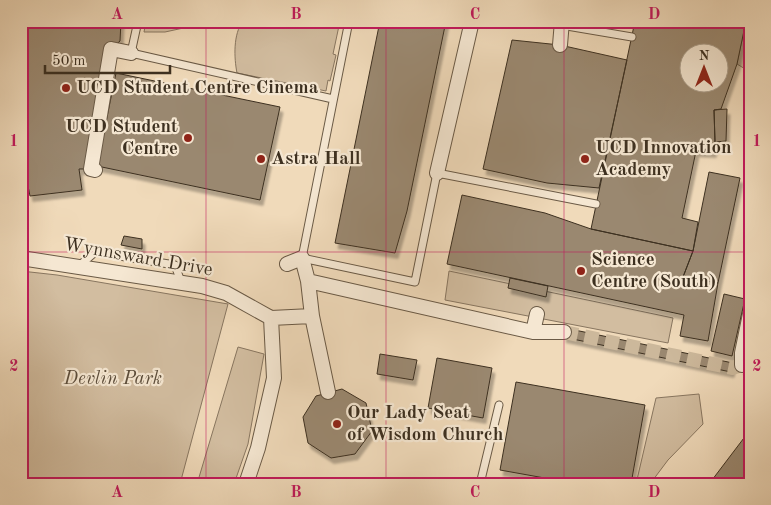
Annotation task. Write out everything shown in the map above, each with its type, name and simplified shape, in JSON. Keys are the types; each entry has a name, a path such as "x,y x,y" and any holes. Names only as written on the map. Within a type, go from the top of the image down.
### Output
{"street":[{"path":"437,173 472,21"},
{"path":"560,45 562,23"},
{"path":"96,170 91,169 112,49 131,53"},
{"name":"Wynnsward Drive","path":"21,258 202,286 226,293 271,318"},
{"path":"287,264 302,258 308,281 312,316 328,392"},
{"path":"308,281 534,332 564,332"},
{"path":"534,332 537,314"},
{"path":"745,358 750,314"},
{"path":"246,484 258,448 274,378 271,318 312,316"}],"lane":[{"path":"138,21 131,53 333,99"},
{"path":"349,21 302,258 415,282 437,173 596,204"},
{"path":"562,23 632,37"},
{"path":"480,484 498,405"}],"green space":[{"path":"146,21 196,21 188,24 188,27 165,32 144,32"},
{"path":"243,21 340,21 333,54 336,55 326,91 237,73 235,60 236,39 237,32"},
{"path":"746,21 750,21 750,72 737,64"},
{"path":"21,229 26,230 26,253 21,252"},
{"name":"Devlin Park","path":"21,271 57,275 228,304 180,484 21,484"},
{"path":"449,271 673,318 668,343 445,300"},
{"path":"238,347 264,354 248,444 234,484 197,484"},
{"path":"699,394 703,424 668,460 650,484 636,484 656,398"}],"building":[{"path":"21,21 121,21 120,41 111,49 91,169 79,169 82,190 30,196 27,181 21,182"},
{"path":"380,21 446,21 407,211 395,253 335,243"},
{"path":"635,21 746,21 737,64 728,89 728,42 678,42 678,92 727,92 721,109 714,110 715,142 713,152 696,151 682,218 698,222 693,251 591,229"},
{"path":"512,40 560,45 627,60 599,188 547,183 483,169"},
{"name":"UCD Student Centre","path":"116,73 280,107 260,200 97,166"},
{"path":"727,109 726,141 715,142 714,110"},
{"path":"709,172 740,178 718,283 683,277 693,251"},
{"name":"Science Centre (South)","path":"462,195 545,213 591,229 693,251 683,277 718,283 708,341 680,336 684,315 447,264"},
{"path":"124,236 142,239 142,249 121,245"},
{"path":"510,278 548,286 546,297 508,288"},
{"path":"724,294 745,299 732,356 711,351"},
{"path":"565,328 733,363 731,372 563,337"},
{"path":"380,354 417,360 413,380 377,374"},
{"path":"437,358 492,368 483,418 428,408"},
{"path":"516,382 645,405 631,484 578,484 500,470"},
{"name":"Our Lady Seat of Wisdom Church","path":"342,389 366,403 372,431 355,454 331,458 308,443 303,417 316,396"},
{"path":"750,430 750,484 709,484"},
{"path":"493,479 517,484 492,484"}],"tunnel":[{"path":"564,332 732,368 742,365 750,372"}],"place":[{"name":"UCD Student Centre Cinema","path":"66,88"},
{"name":"UCD Student Centre","path":"188,138"},
{"name":"Astra Hall","path":"261,159"},
{"name":"UCD Innovation Academy","path":"585,159"},
{"name":"Science Centre (South)","path":"581,271"},
{"name":"Our Lady Seat of Wisdom Church","path":"337,424"}]}
